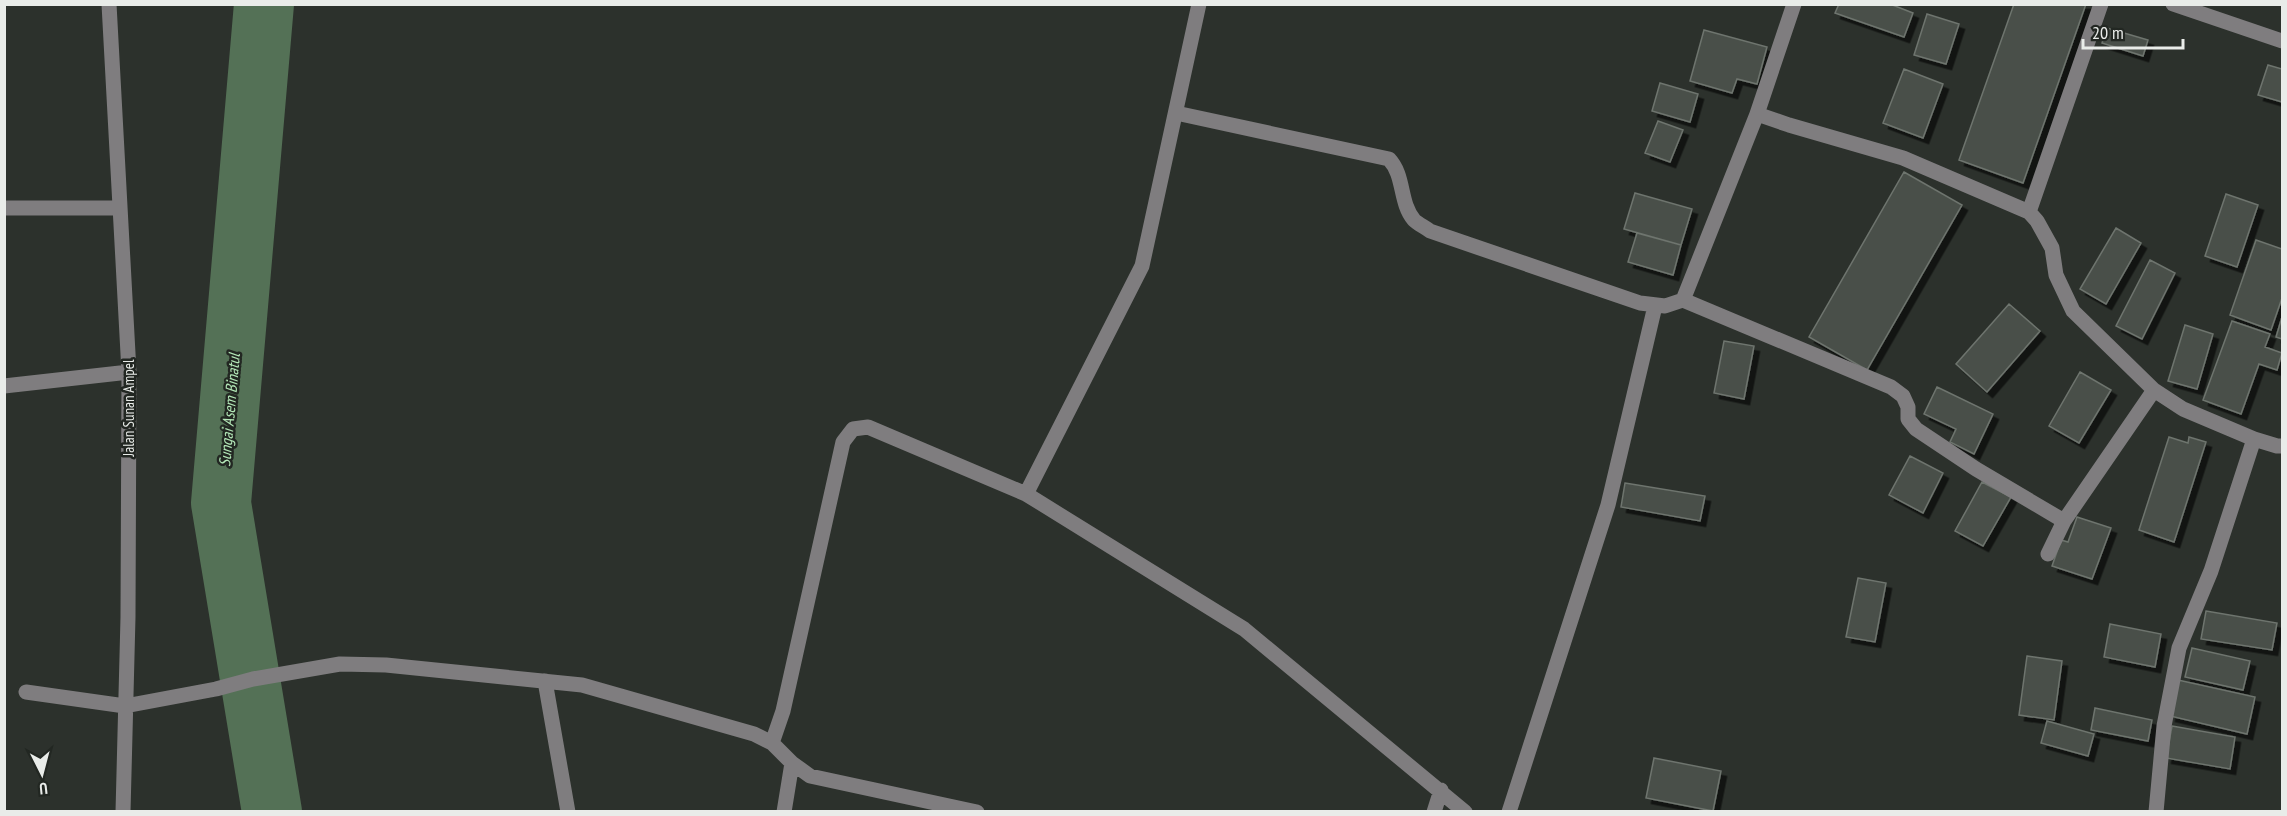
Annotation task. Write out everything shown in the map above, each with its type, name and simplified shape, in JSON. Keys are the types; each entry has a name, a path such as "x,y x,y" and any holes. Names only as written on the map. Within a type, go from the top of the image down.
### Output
{"street":[{"name":"Jalan Sunan Ampel","path":"109,4 129,372 128,617 123,812"},
{"path":"1026,494 1142,266 1199,4"},
{"path":"1683,300 1757,114 1794,4"},
{"path":"2029,212 2101,4"},
{"path":"2174,4 2283,41"},
{"path":"1176,113 1389,159 1397,167 1405,202 1414,219 1430,231 1640,303 1665,306 1683,300 1892,387 1903,396 1908,407 1908,419 1916,429 1976,469 2064,522"},
{"path":"1757,114 1903,158 2029,212 2037,221 2052,248 2056,275 2073,311 2154,390 2183,409 2254,439 2283,446"},
{"path":"4,208 120,208"},
{"path":"1509,812 1608,505 1655,306"},
{"path":"4,386 129,372"},
{"path":"2048,554 2064,522 2154,390"},
{"path":"772,743 783,711 843,442 853,429 868,427 1026,494 1244,629 1465,812"},
{"path":"2156,812 2164,726 2179,648 2211,571 2254,439"},
{"path":"26,692 125,706 216,689 253,679 340,664 386,665 546,681 603,689 754,734 772,743 792,763 810,776 977,812"},
{"path":"546,681 568,812"},
{"path":"784,812 792,763"},
{"path":"1434,812 1441,790"}],"building":[{"path":"1839,4 1890,4 1913,13 1904,37 1835,13"},
{"path":"2014,4 2086,4 2023,183 1959,160"},
{"path":"1927,14 1959,24 1946,64 1914,55"},
{"path":"2107,28 2148,40 2143,56 2102,43"},
{"path":"1704,30 1767,47 1757,84 1737,79 1732,93 1690,81"},
{"path":"2268,65 2282,69 2282,102 2258,95"},
{"path":"1904,69 1943,84 1923,138 1883,123"},
{"path":"1660,83 1698,94 1690,122 1652,111"},
{"path":"1658,121 1683,130 1670,162 1645,153"},
{"path":"1904,172 1962,205 1867,370 1809,337"},
{"path":"1635,193 1692,209 1681,245 1624,229"},
{"path":"2226,194 2258,205 2237,267 2205,256"},
{"path":"2116,228 2141,243 2106,304 2080,289"},
{"path":"1637,233 1681,245 1673,275 1628,262"},
{"path":"2256,240 2282,249 2282,298 2271,330 2230,315"},
{"path":"2150,260 2175,273 2142,339 2116,326"},
{"path":"2009,304 2040,331 1987,392 1956,364"},
{"path":"2282,317 2282,339 2276,337"},
{"path":"2232,321 2270,334 2265,347 2282,353 2277,370 2259,364 2241,414 2203,400"},
{"path":"2185,325 2213,334 2197,389 2168,381"},
{"path":"1724,341 1754,346 1744,399 1714,393"},
{"path":"2080,372 2111,390 2079,443 2049,426"},
{"path":"1937,387 1993,414 1974,454 1950,442 1956,429 1924,414"},
{"path":"2169,437 2188,443 2189,437 2206,442 2174,542 2139,530"},
{"path":"1910,456 1943,473 1923,513 1889,495"},
{"path":"1982,482 2011,497 1983,546 1955,531"},
{"path":"1625,483 1705,496 1700,521 1621,507"},
{"path":"2077,517 2111,528 2092,579 2052,566 2061,540 2068,542"},
{"path":"1858,578 1886,583 1875,642 1846,637"},
{"path":"2206,611 2277,623 2272,650 2201,639"},
{"path":"2110,624 2161,634 2155,667 2104,657"},
{"path":"2192,648 2250,661 2243,690 2185,677"},
{"path":"2027,656 2062,661 2054,720 2019,715"},
{"path":"2178,680 2255,697 2247,734 2170,716"},
{"path":"2095,708 2152,720 2148,741 2091,730"},
{"path":"2047,721 2094,734 2088,756 2041,743"},
{"path":"2172,726 2235,737 2230,769 2166,758"},
{"path":"1654,758 1721,771 1713,811 1646,798"}],"waterway":[{"name":"Sungai Asem Binatul","path":"264,4 221,503 272,812"}]}
